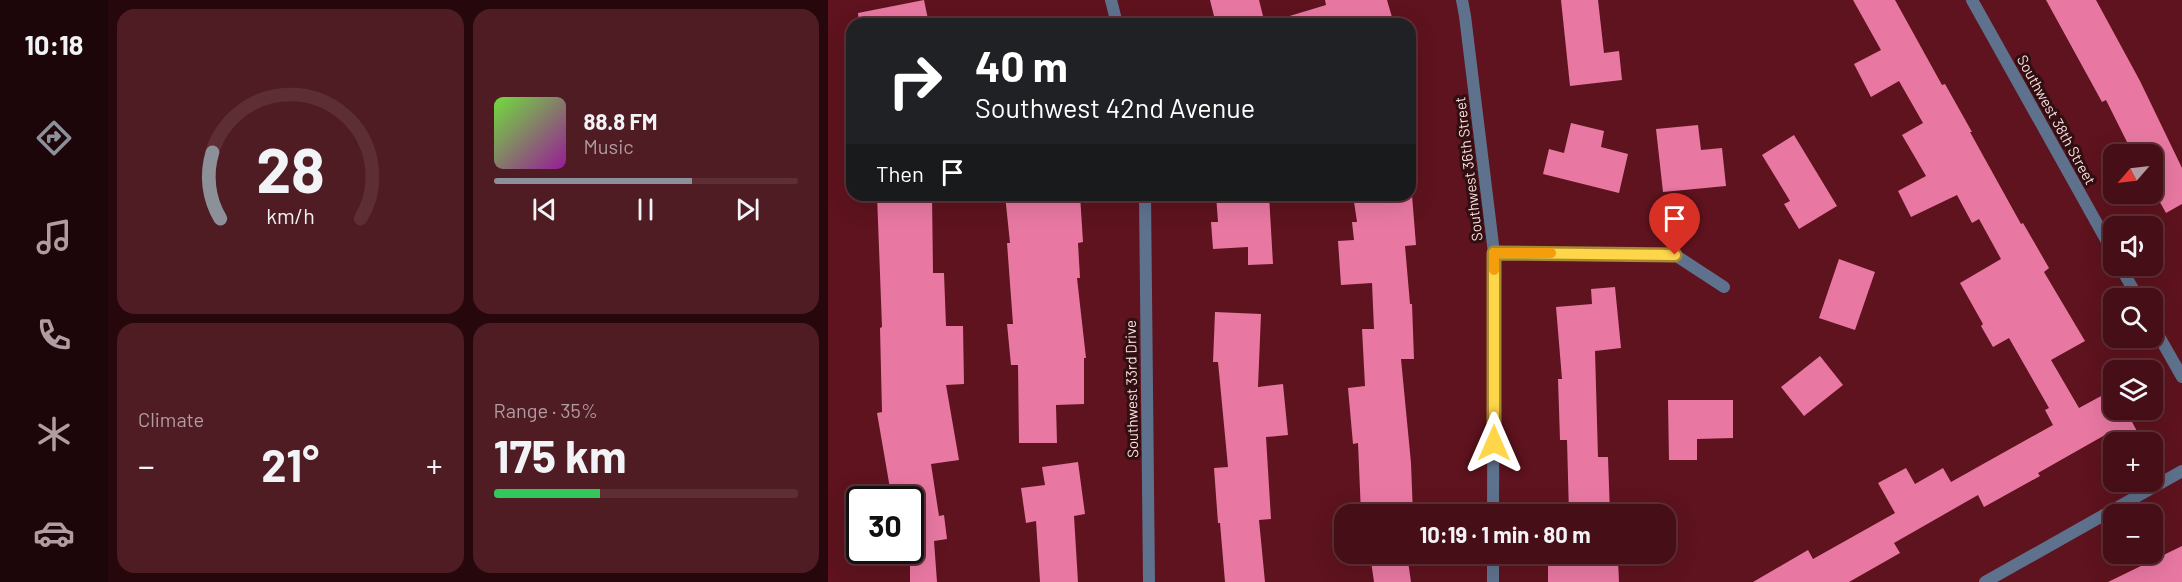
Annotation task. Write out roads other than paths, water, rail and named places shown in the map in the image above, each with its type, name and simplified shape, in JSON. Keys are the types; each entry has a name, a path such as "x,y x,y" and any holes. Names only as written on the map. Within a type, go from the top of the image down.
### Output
{"street":[{"path":"1111,0 1116,18"},
{"name":"Southwest 36th Street","path":"1462,0 1494,253 1493,504"},
{"name":"Southwest 38th Street","path":"1972,0 2103,234"},
{"name":"Southwest 33rd Drive","path":"1145,201 1149,582"},
{"path":"1494,253 1675,255 1725,287"},
{"path":"2163,343 2182,377"},
{"path":"1985,582 2182,471"},
{"path":"1493,564 1493,582"}]}
